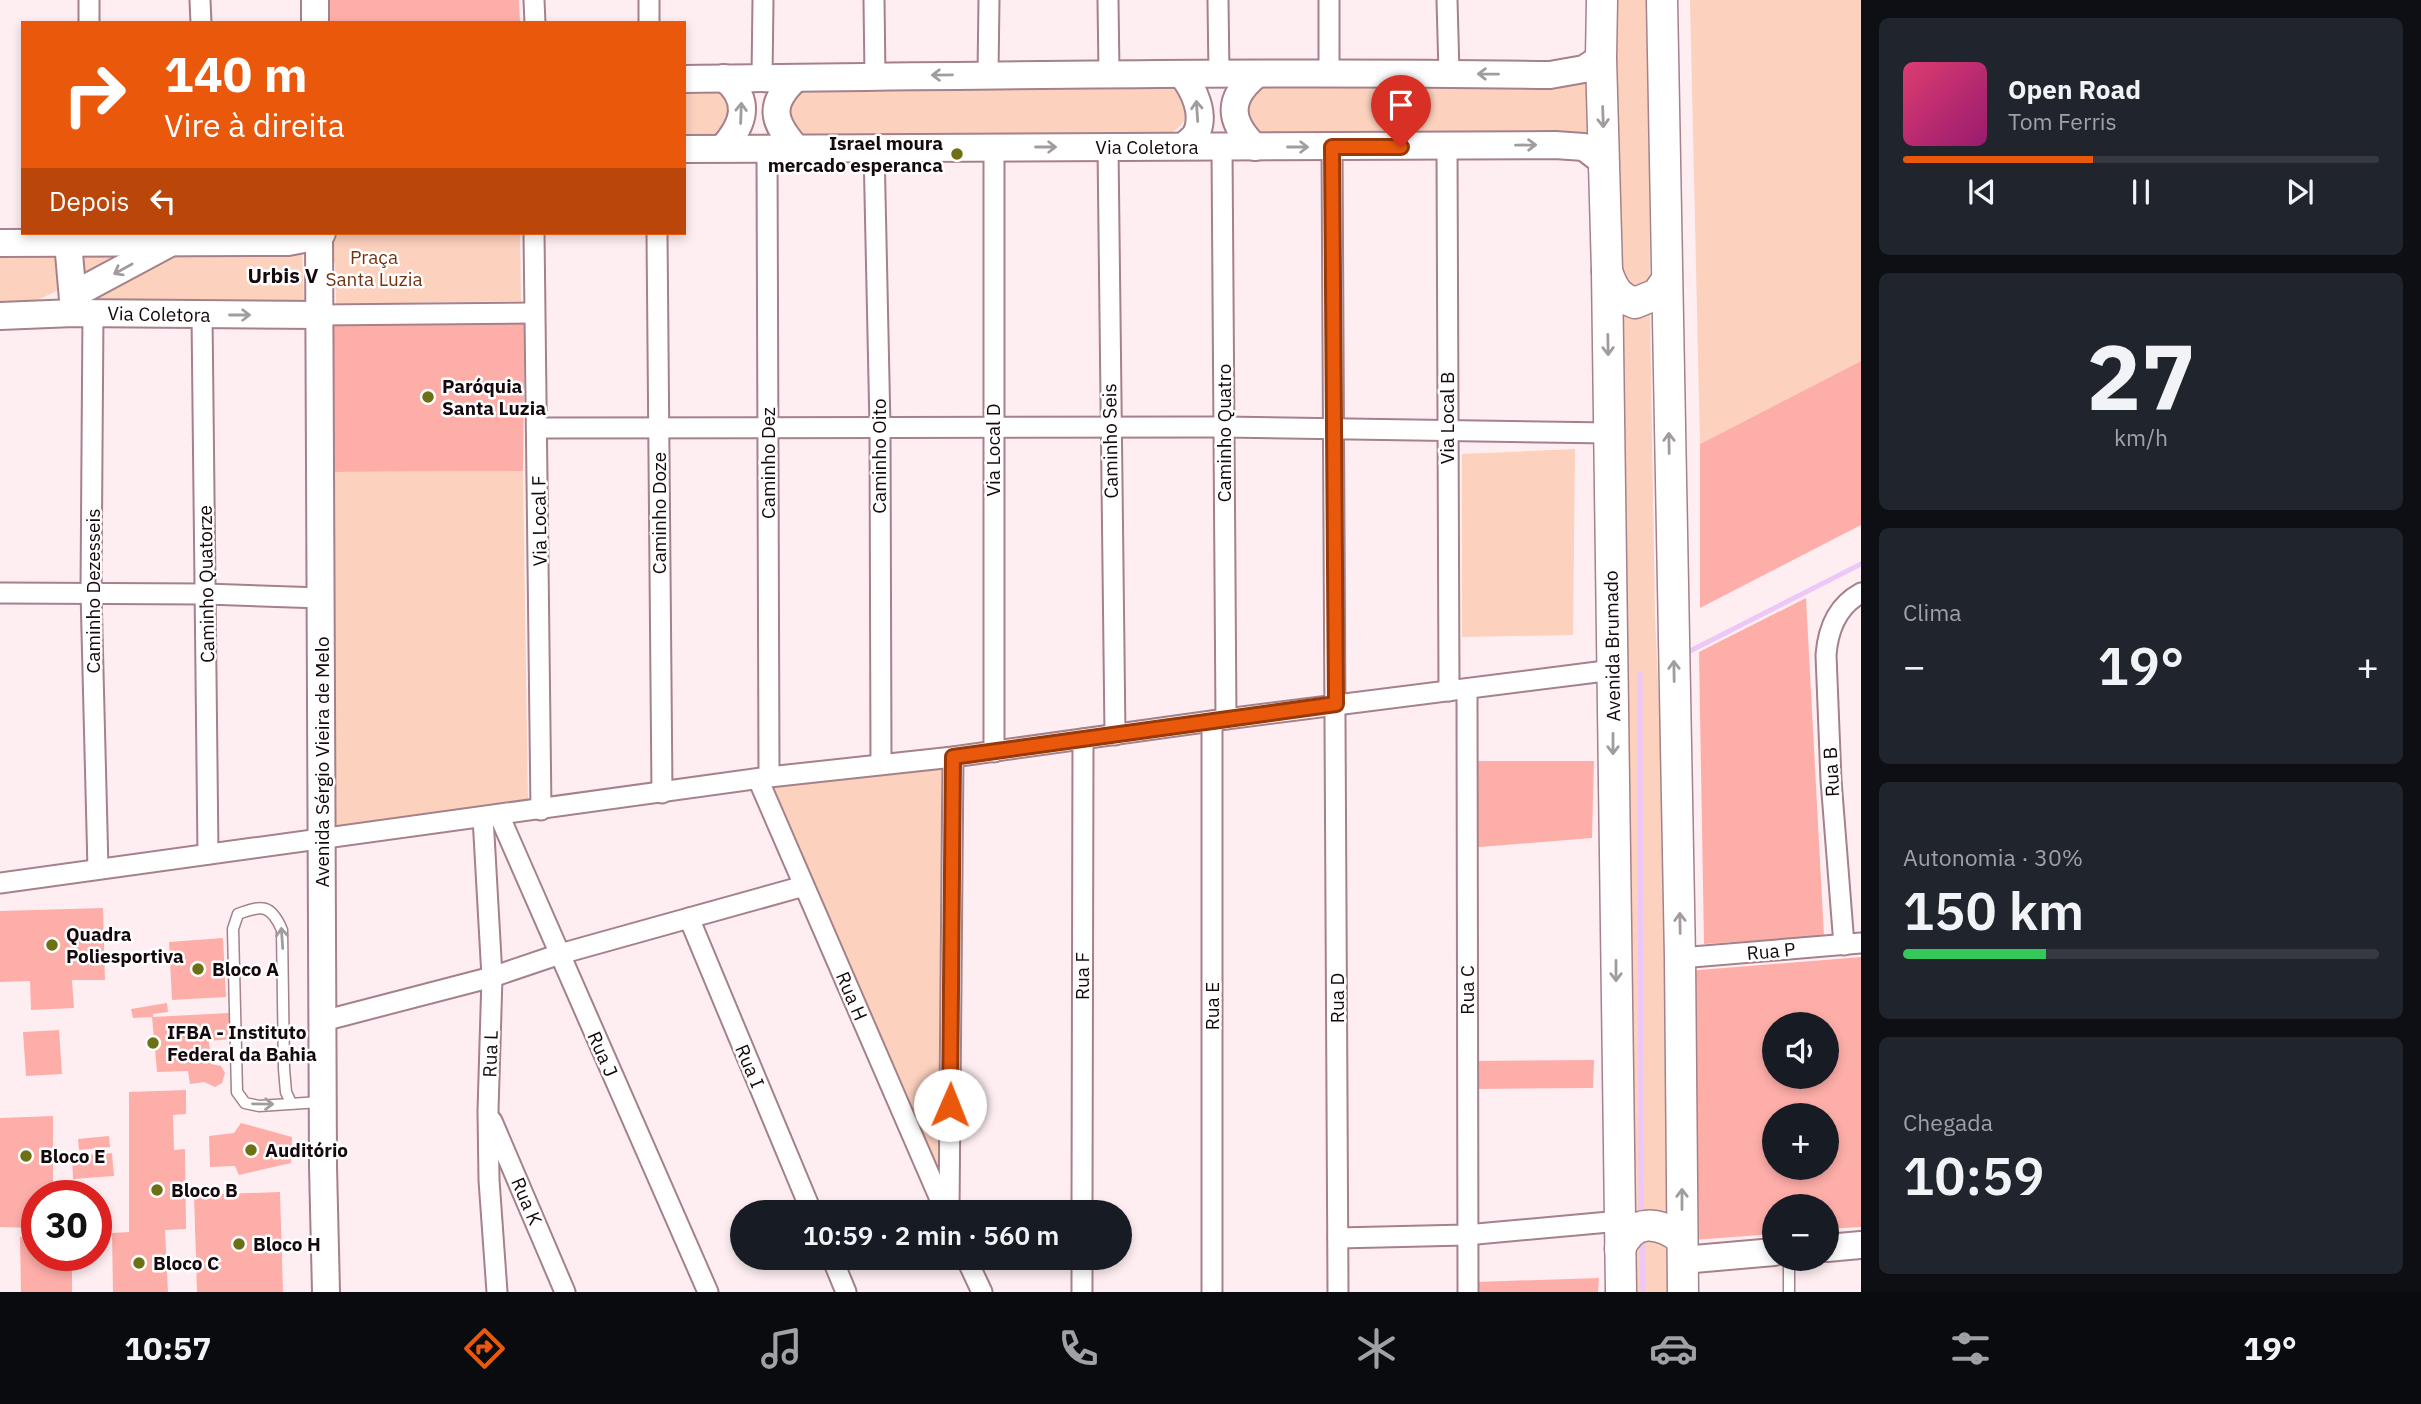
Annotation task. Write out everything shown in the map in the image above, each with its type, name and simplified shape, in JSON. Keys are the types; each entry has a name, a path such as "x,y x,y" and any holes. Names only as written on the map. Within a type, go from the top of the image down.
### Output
{"main road":[{"name":"Avenida Brumado","path":"1602,0 1621,1292"},
{"path":"1662,0 1680,958 1683,1292"},
{"path":"1607,271 1613,288 1621,298 1636,303 1657,294 1666,281"},
{"path":"1620,1235 1658,1225 1683,1250"}],"street":[{"path":"89,0 89,21"},
{"path":"201,0 201,21"},
{"path":"315,0 315,21"},
{"path":"534,0 534,21"},
{"path":"649,0 649,21"},
{"path":"762,0 762,78"},
{"path":"874,0 875,76"},
{"path":"988,74 989,0"},
{"path":"1108,0 1109,72"},
{"path":"1218,0 1219,74"},
{"path":"1328,0 1329,72"},
{"path":"1447,0 1449,73"},
{"path":"686,79 1109,72 1182,75 1329,72 1550,75 1584,69 1601,58"},
{"path":"1255,147 1243,135 1237,124 1235,111 1236,98 1243,85 1257,74"},
{"path":"1182,75 1193,87 1199,118 1196,133 1184,146"},
{"path":"723,148 741,124 742,111 736,88 724,78"},
{"path":"796,78 780,96 776,107 776,119 782,133 796,148"},
{"name":"Via Coletora","path":"686,149 1570,145 1584,147 1605,163"},
{"name":"Via Local B","path":"1447,146 1447,431 1458,690"},
{"name":"Caminho Seis","path":"1108,147 1115,734"},
{"name":"Rua D","path":"1332,147 1338,1292"},
{"name":"Caminho Dez","path":"763,778 768,429 767,148"},
{"name":"Caminho Oito","path":"874,148 880,427 881,764"},
{"name":"Via Local D","path":"994,148 994,752"},
{"name":"Caminho Quatro","path":"1219,720 1224,427 1222,148"},
{"path":"0,243 83,239 172,242 202,237 288,242 316,235"},
{"name":"Avenida Sérgio Vieira de Melo","path":"320,235 318,315 326,1292"},
{"name":"Via Local F","path":"534,235 541,810"},
{"name":"Caminho Doze","path":"656,235 662,793"},
{"path":"80,307 83,239"},
{"path":"80,307 172,242"},
{"name":"Via Coletora","path":"0,316 80,307 202,315 318,315"},
{"name":"Caminho Dezesseis","path":"80,307 92,592 98,869"},
{"path":"318,315 534,313"},
{"name":"Caminho Quatorze","path":"202,315 208,854"},
{"path":"538,428 1224,427 1609,433"},
{"path":"0,593 92,592 321,598"},
{"name":"Rua B","path":"1852,944 1831,780 1826,655 1828,636 1836,616 1853,598"},
{"path":"0,883 763,778 994,752 1336,704 1613,670"},
{"name":"Rua C","path":"1458,690 1468,1292"},
{"name":"Rua E","path":"1212,1292 1219,720"},
{"name":"Rua F","path":"1082,1200 1083,739"},
{"path":"948,1200 953,757"},
{"name":"Rua H","path":"763,778 804,886 942,1200"},
{"name":"Rua J","path":"491,816 560,954 708,1292"},
{"name":"Rua L","path":"491,816 492,977 488,1111 489,1181 497,1292"},
{"path":"323,1021 492,977 560,954 804,886"},
{"name":"Rua I","path":"689,918 807,1200"},
{"name":"Rua P","path":"1680,958 1852,944"},
{"name":"Rua K","path":"488,1111 565,1292"},
{"path":"1338,1238 1620,1235"},
{"path":"1839,1247 1861,1245"},
{"path":"1683,1250 1762,1252"},
{"path":"837,1270 846,1292"},
{"path":"972,1270 982,1292"},
{"path":"1082,1270 1082,1292"}],"lane":[{"path":"291,1103 286,1092 284,1069 282,930 277,916 266,908 256,908 238,914 233,929 237,1092 245,1103 259,1106 324,1102"},
{"path":"1788,1271 1789,1292"}],"green space":[{"path":"1604,0 1648,0 1650,283 1645,291 1621,290"},
{"path":"1690,0 1861,0 1861,361 1700,444"},
{"path":"1592,68 1593,149 1259,139 1243,119 1258,81"},
{"path":"1171,83 1184,91 1186,115 1177,129 1162,138 804,142 784,125 792,90"},
{"path":"686,87 718,87 731,103 725,128 714,138 686,139"},
{"name":"Praça Santa Luzia","path":"338,235 520,235 521,301 336,304 335,263 329,262 332,245"},
{"path":"302,248 304,303 81,303 177,253"},
{"path":"141,249 32,303 0,305 0,250"},
{"path":"1611,308 1630,314 1650,311 1655,616 1667,882 1670,1223 1632,1218"},
{"path":"1575,449 1573,635 1462,637 1462,454"},
{"path":"523,471 528,803 325,829 332,472"},
{"path":"941,762 945,1196 764,783"},
{"path":"1647,1232 1670,1248 1670,1292 1624,1292 1622,1254"}],"building":[{"path":"323,0 519,0 520,21 323,21"},
{"name":"Paróquia Santa Luzia","path":"525,320 523,471 332,472 330,322"},
{"path":"1861,361 1861,525 1700,608 1700,444"},
{"path":"1806,598 1824,936 1704,944 1699,652"},
{"path":"1470,761 1594,761 1592,838 1468,848"},
{"name":"Quadra Poliesportiva","path":"103,908 105,980 72,980 74,1008 31,1010 30,981 0,982 0,911"},
{"name":"Bloco A","path":"223,938 226,997 172,1000 169,942"},
{"path":"1861,957 1861,1227 1839,1228 1839,1194 1762,1194 1762,1235 1693,1240 1686,971"},
{"path":"167,1003 168,1012 153,1014 153,1017 133,1018 131,1009"},
{"path":"229,1013 232,1039 209,1041 211,1064 221,1066 225,1073 222,1083 215,1087 204,1082 190,1084 188,1071 157,1072 152,1017"},
{"path":"59,1030 62,1074 26,1076 23,1032"},
{"path":"1594,1060 1593,1088 1474,1089 1474,1061"},
{"name":"Bloco B","path":"186,1090 186,1114 173,1115 174,1150 185,1149 186,1229 165,1230 168,1292 113,1292 112,1233 129,1232 129,1092"},
{"name":"Bloco E","path":"53,1116 53,1180 21,1180 21,1228 0,1227 0,1118"},
{"name":"Auditório","path":"241,1123 292,1137 291,1163 239,1175 235,1166 210,1167 209,1136 234,1133"},
{"path":"109,1136 110,1147 79,1150 78,1139"},
{"path":"112,1153 114,1176 73,1179 72,1156"},
{"name":"Bloco H","path":"280,1192 283,1292 197,1292 194,1195"},
{"path":"20,1237 21,1271 72,1271 72,1292 21,1292"},
{"path":"1599,1278 1598,1292 1475,1292 1474,1282"}],"waterway":[{"path":"1686,653 1861,564"},
{"path":"1640,674 1641,1209"},
{"path":"1642,1240 1643,1292"}],"place":[{"name":"Israel moura mercado esperanca","path":"957,154"},
{"name":"Paróquia Santa Luzia","path":"428,397"},
{"name":"Quadra Poliesportiva","path":"52,945"},
{"name":"Bloco A","path":"198,969"},
{"name":"IFBA - Instituto Federal da Bahia","path":"153,1043"},
{"name":"Auditório","path":"251,1150"},
{"name":"Bloco E","path":"26,1156"},
{"name":"Bloco B","path":"157,1190"},
{"name":"Bloco H","path":"239,1244"},
{"name":"Bloco C","path":"139,1263"}],"district":[{"name":"Urbis V","path":"283,275"}],"route":[{"path":"950,1105 953,757 1336,704 1332,147 1401,147"}]}
